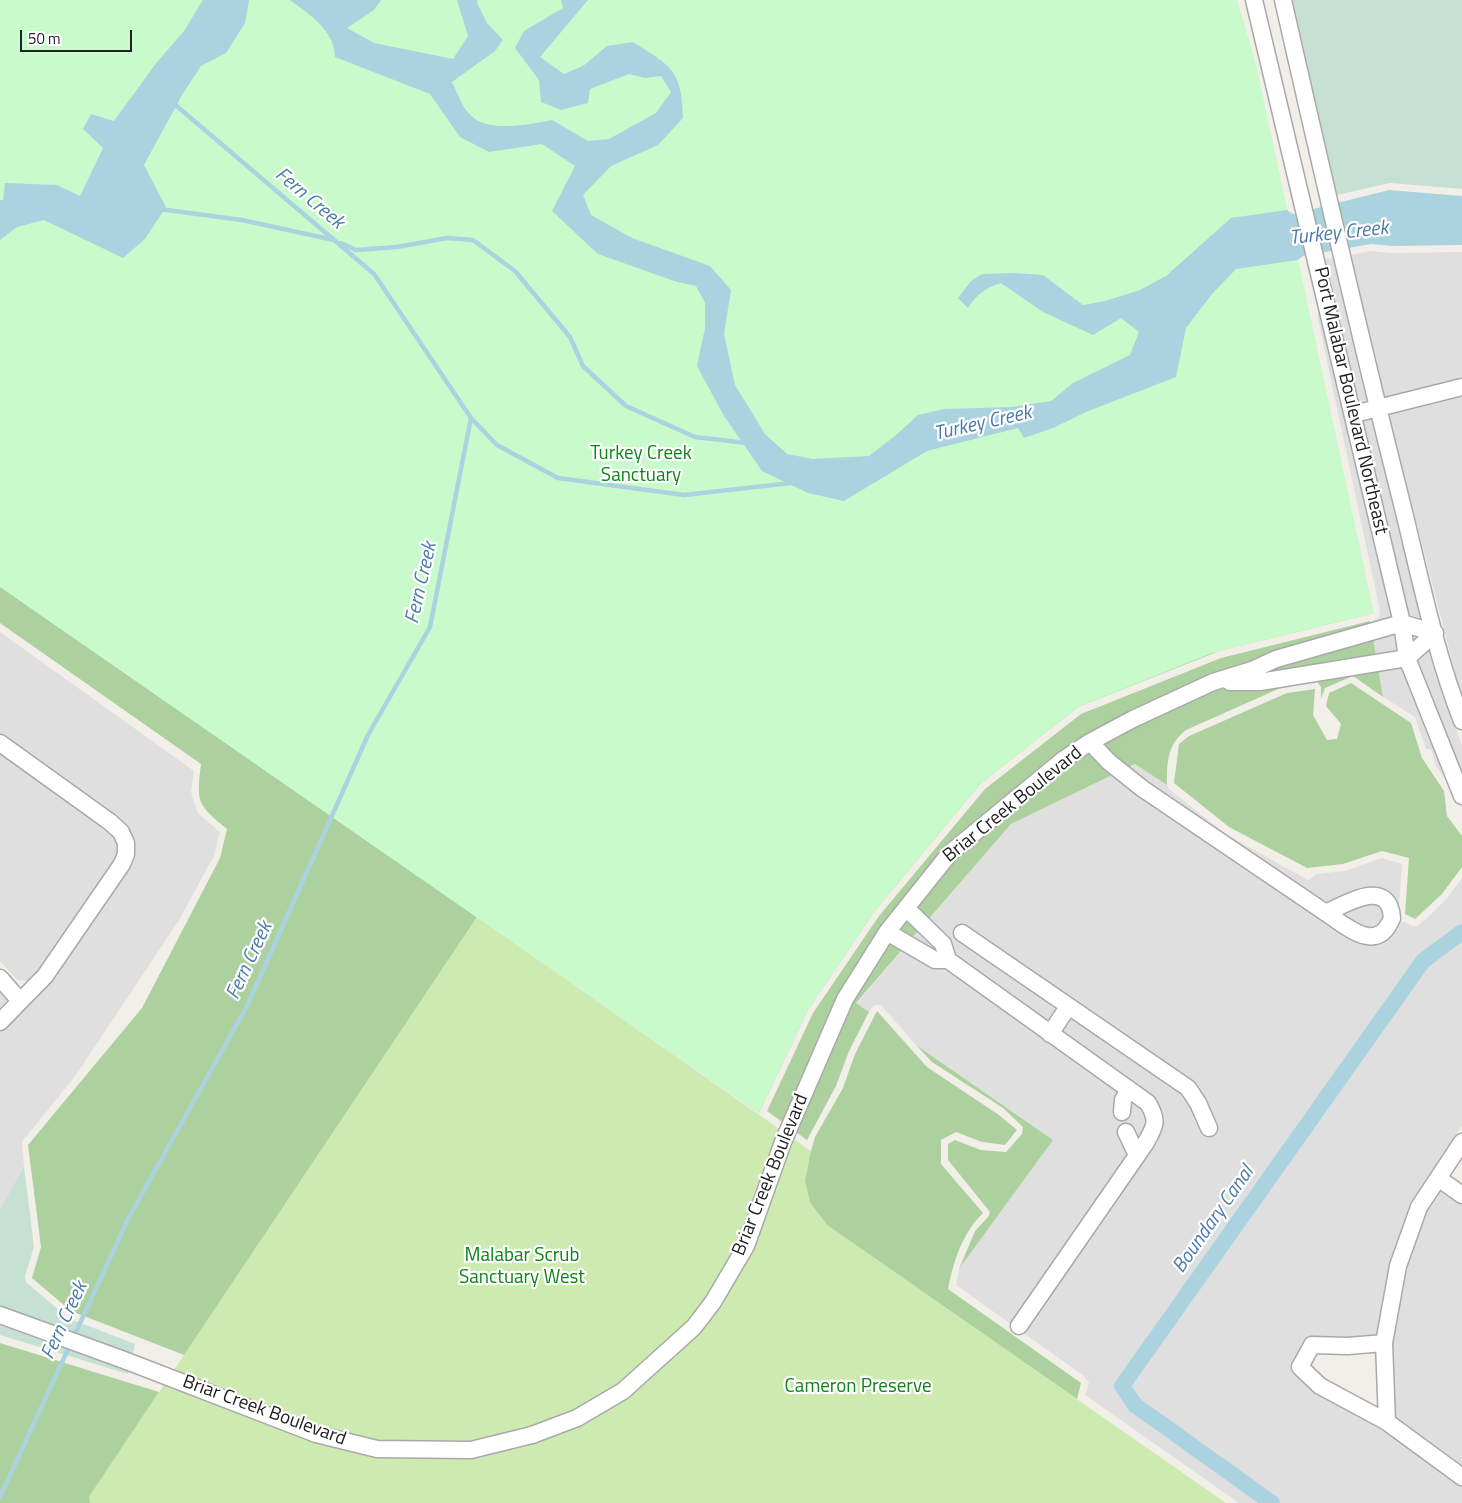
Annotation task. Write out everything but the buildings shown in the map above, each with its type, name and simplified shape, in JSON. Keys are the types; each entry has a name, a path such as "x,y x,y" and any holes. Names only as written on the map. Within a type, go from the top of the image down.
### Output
{"street":[{"name":"Port Malabar Boulevard Northeast","path":"1254,0 1354,414 1402,622 1406,658 1462,796"},
{"name":"Port Malabar Boulevard Northeast","path":"1283,0 1378,408 1435,633 1458,699 1462,721"},
{"path":"1354,414 1462,387"},
{"path":"1402,622 1435,633"},
{"name":"Briar Creek Boulevard","path":"0,1315 124,1360 316,1434 376,1449 471,1450 532,1435 577,1418 623,1391 694,1327 713,1302 746,1246 783,1142 845,999 887,932 950,853 1063,760 1090,742 1133,719 1213,682 1252,670 1276,659 1402,622"},
{"path":"1406,658 1435,633"},
{"name":"Briar Creek Boulevard","path":"1213,682 1260,682 1406,658"},
{"path":"1090,742 1109,762 1143,789 1326,913"},
{"path":"0,744 110,822 120,832 126,843 126,854 116,874 45,976 0,1022"},
{"path":"906,908 943,944 948,960"},
{"path":"887,932 935,960 948,960 1148,1103 1155,1116 1155,1127 1138,1155 1019,1326"},
{"path":"962,933 1188,1088 1198,1103 1209,1128"},
{"path":"0,978 20,1001"},
{"path":"1050,1034 1068,1007"},
{"path":"1122,1112 1123,1100 1129,1089"},
{"path":"1126,1132 1138,1155"},
{"path":"1387,1422 1384,1343 1398,1266 1419,1207 1449,1169 1462,1142"},
{"path":"1449,1169 1462,1195"},
{"path":"1384,1343 1348,1346 1312,1345 1300,1367 1320,1386 1387,1422 1462,1476"}],"shaded area":[{"path":"1371,251 1391,253 1462,252 1462,699 1386,405 1351,255"},
{"path":"1335,258 1370,411 1427,636 1446,704 1462,745 1462,776 1415,655 1410,620 1325,259"},
{"path":"1309,262 1394,625 1399,661 1445,779 1436,766 1431,749 1426,749 1415,717 1383,697 1370,623 1379,617 1380,611 1318,319 1318,311 1306,263"},
{"path":"0,632 194,771 191,792 198,813 220,832 214,856 179,920 76,1075 22,1142 24,1166 0,1209 0,973 15,987 27,989 123,862 126,838 0,740"},
{"path":"0,749 112,829 120,849 117,861 36,978 27,981 18,980 0,961"},
{"path":"1135,764 1167,785 1169,789 1224,833 1308,880 1317,874 1345,871 1382,858 1402,864 1398,917 1412,926 1417,926 1427,918 1447,898 1462,878 1462,1126 1412,1202 1390,1264 1378,1335 1349,1338 1313,1336 1305,1341 1293,1363 1294,1373 1316,1393 1382,1430 1462,1487 1462,1503 1239,1503 1085,1395 1089,1383 1084,1376 956,1285 959,1269 1053,1140 916,1045 881,1005 874,1005 869,1012 856,1004 1011,824"},
{"path":"1439,1190 1462,1205 1462,1466 1395,1417 1393,1342 1405,1267 1426,1210"}],"green space":[{"name":"Turkey Creek Sanctuary","path":"0,0 1237,0 1256,64 1374,613 1212,653 1078,707 980,784 874,912 808,1010 759,1113 0,587"},
{"path":"1292,0 1462,0 1462,189 1390,183 1337,195"},
{"path":"0,240 1374,613 1219,651 1078,707 980,784 874,912 808,1010 759,1113 477,917 184,1355 71,1311 32,1278 41,1247 28,1145 142,1008 220,858 227,829 210,814 201,802 199,787 201,764 0,623"},
{"path":"1370,621 1383,697 1353,676 1325,688 1321,699 1321,687 1317,682 1285,686 1186,730 1175,742 1169,754 1167,785 1135,764 1011,824 856,1003 869,1012 849,1051 836,1086 807,1140 767,1111 813,1013 879,916 985,789 1081,714 1221,658"},
{"path":"1351,683 1411,723 1422,758 1444,791 1447,816 1462,836 1462,867 1442,894 1415,919 1405,914 1409,858 1382,851 1343,864 1307,868 1229,827 1174,783 1179,744 1189,736 1287,693 1315,689 1313,715 1327,740 1337,739 1341,724 1326,706 1329,693"},
{"name":"Malabar Scrub Sanctuary West","path":"477,917 855,1182 827,1225 1226,1503 85,1503"},
{"path":"877,1011 927,1067 999,1115 1017,1130 1005,1145 982,1142 956,1132 941,1140 941,1164 983,1213 964,1239 953,1268 948,1289 1081,1383 1077,1399 827,1225 810,1202 805,1181 815,1137 843,1088 855,1054"},
{"path":"916,1045 1053,1140 959,1269 975,1231 988,1217 990,1212 948,1160 948,1144 955,1140 981,1150 1006,1152 1022,1134 1023,1127 1003,1108 932,1062"},
{"path":"24,1166 34,1247 25,1276 26,1282 68,1318 135,1344 128,1374 0,1335 0,1209"},
{"path":"0,1343 159,1392 89,1497 90,1503 0,1503"}],"water":[{"path":"203,0 249,0 245,23 226,53 201,66 182,95 144,165 166,207 145,239 123,258 44,220 17,227 0,240 0,200 3,200 5,183 57,185 80,196 103,148 83,129 91,114 114,121 157,62 184,31"},
{"name":"Turkey Creek","path":"290,0 381,0 374,10 347,28 374,43 453,59 468,36 457,0 478,0 477,3 487,23 503,40 495,51 452,82 467,112 475,119 492,125 513,126 552,120 588,141 609,139 656,113 671,92 661,76 645,78 629,74 590,89 588,103 561,110 541,102 539,80 515,48 524,31 563,8 561,0 588,0 540,57 564,74 583,66 607,46 633,42 665,64 677,79 683,118 658,145 611,166 583,195 591,215 632,238 710,266 731,290 724,334 735,385 765,434 787,454 813,459 869,456 918,415 944,409 1011,407 1051,401 1073,383 1130,355 1139,332 1121,318 1093,335 1043,312 1001,283 982,292 968,308 958,298 971,281 982,274 1014,273 1043,275 1083,305 1105,301 1140,290 1166,276 1231,218 1287,210 1293,214 1389,190 1462,196 1462,245 1392,246 1371,244 1303,256 1298,260 1236,269 1212,294 1186,328 1176,377 1086,412 1053,428 1024,438 1018,428 927,451 844,501 808,493 762,471 724,416 697,366 705,328 705,303 696,286 677,282 598,254 552,211 575,166 542,144 489,152 460,137 430,94 335,57 331,39 326,31 313,17"}],"waterway":[{"name":"Fern Creek","path":"0,1497 128,1219 247,1006 368,735 430,627 471,418 374,274 172,102"},
{"path":"159,209 242,220 334,240"},
{"path":"341,243 356,250 397,247 447,238 473,240 515,271 570,337 583,366 626,406 695,437 747,443"},
{"name":"Fern Creek","path":"471,418 497,445 558,478 684,495 791,483"},
{"name":"Boundary Canal","path":"1272,1503 1135,1405 1122,1386 1423,961 1462,932"}],"park label":[{"name":"Cameron Preserve","path":"858,1387"}]}
